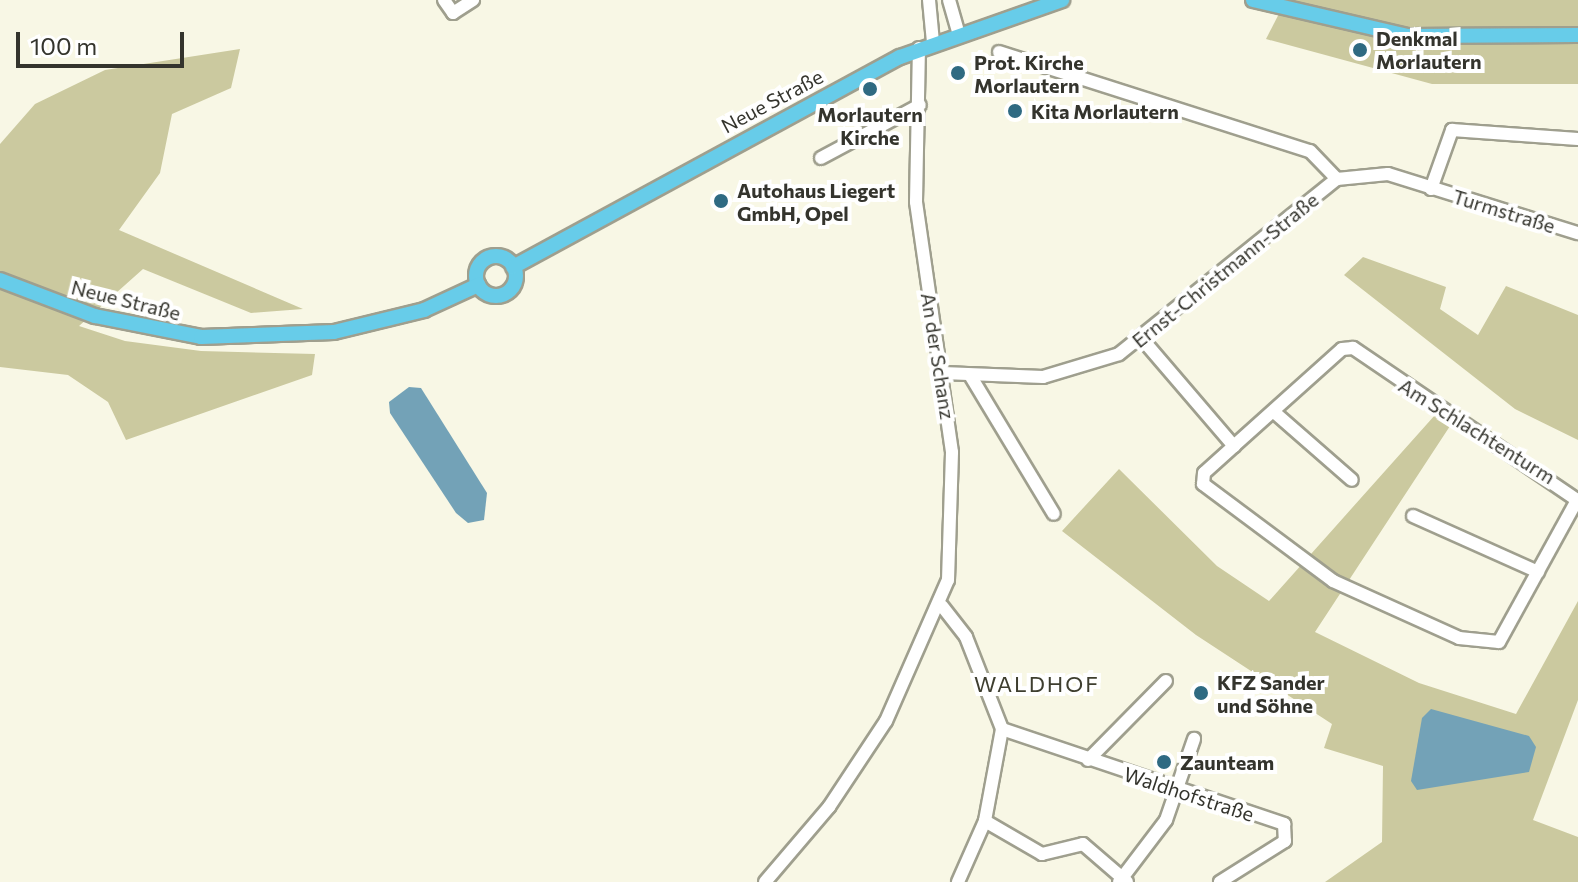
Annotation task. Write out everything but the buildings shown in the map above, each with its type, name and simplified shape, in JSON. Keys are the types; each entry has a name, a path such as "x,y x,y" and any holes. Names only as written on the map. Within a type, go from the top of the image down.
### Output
{"main road":[{"name":"Neue Straße","path":"513,267 515,281 504,295 491,296 478,285 478,266 488,258 513,267 926,45 1062,0"},
{"path":"1253,0 1408,36 1578,35"},
{"name":"Neue Straße","path":"0,280 95,316 201,337 334,332 424,310 478,285"}],"street":[{"path":"444,0 453,13 473,0"},
{"path":"929,2 949,0 958,32"},
{"name":"An der Schanz","path":"765,882 858,766 942,606 954,530 943,373 918,233 920,105 929,2"},
{"path":"999,52 1310,151 1337,179"},
{"path":"821,158 920,105"},
{"name":"Turmstraße","path":"1431,189 1452,130 1578,139"},
{"name":"Turmstraße","path":"1337,179 1388,174 1578,233"},
{"name":"Ernst-Christmann-Straße","path":"943,373 1069,372 1143,340 1337,179"},
{"path":"1143,340 1234,446"},
{"name":"Am Schlachtenturm","path":"1353,348 1433,409 1573,491 1577,500 1499,642 1487,645 1418,622 1333,581 1203,484 1204,473 1274,412 1342,349 1353,348"},
{"path":"970,375 1054,514"},
{"path":"1274,412 1352,480"},
{"path":"1413,516 1538,572"},
{"path":"942,606 966,637 1002,729 985,821 958,882"},
{"name":"Waldhofstraße","path":"1088,760 1166,681"},
{"name":"Waldhofstraße","path":"1002,729 1176,793 1288,830 1285,841 1220,882"},
{"path":"985,821 1042,854 1083,844 1123,881 1143,858 1176,793 1194,739"}],"shaded area":[{"path":"1286,0 1578,0 1578,84 1432,84 1266,39"},
{"path":"240,49 231,88 172,114 160,173 119,230 303,309 251,313 143,269 79,326 125,341 201,351 315,354 312,375 126,440 108,402 68,375 0,367 0,144 35,104 105,70"},
{"path":"1363,257 1446,287 1440,309 1478,335 1506,286 1578,315 1578,440 1515,409 1344,275"},
{"path":"1435,415 1450,426 1315,632 1419,683 1516,714 1578,601 1578,700 1533,820 1578,837 1578,882 1325,882 1382,842 1383,766 1324,748 1332,724 1196,635 1062,531 1119,469 1217,566 1269,601"}],"water":[{"path":"409,387 421,388 487,493 484,520 468,523 456,513 390,413 389,402"},
{"path":"1431,709 1529,736 1536,747 1529,772 1417,790 1411,781 1422,718"}],"place":[{"name":"Denkmal Morlautern","path":"1360,50"},
{"name":"Prot. Kirche Morlautern","path":"958,73"},
{"name":"Morlautern Kirche","path":"870,89"},
{"name":"Kita Morlautern","path":"1015,111"},
{"name":"Autohaus Liegert GmbH, Opel","path":"721,201"},
{"name":"KFZ Sander und Söhne","path":"1201,693"},
{"name":"Zaunteam","path":"1164,762"}],"district":[{"name":"WALDHOF","path":"1037,684"}]}
